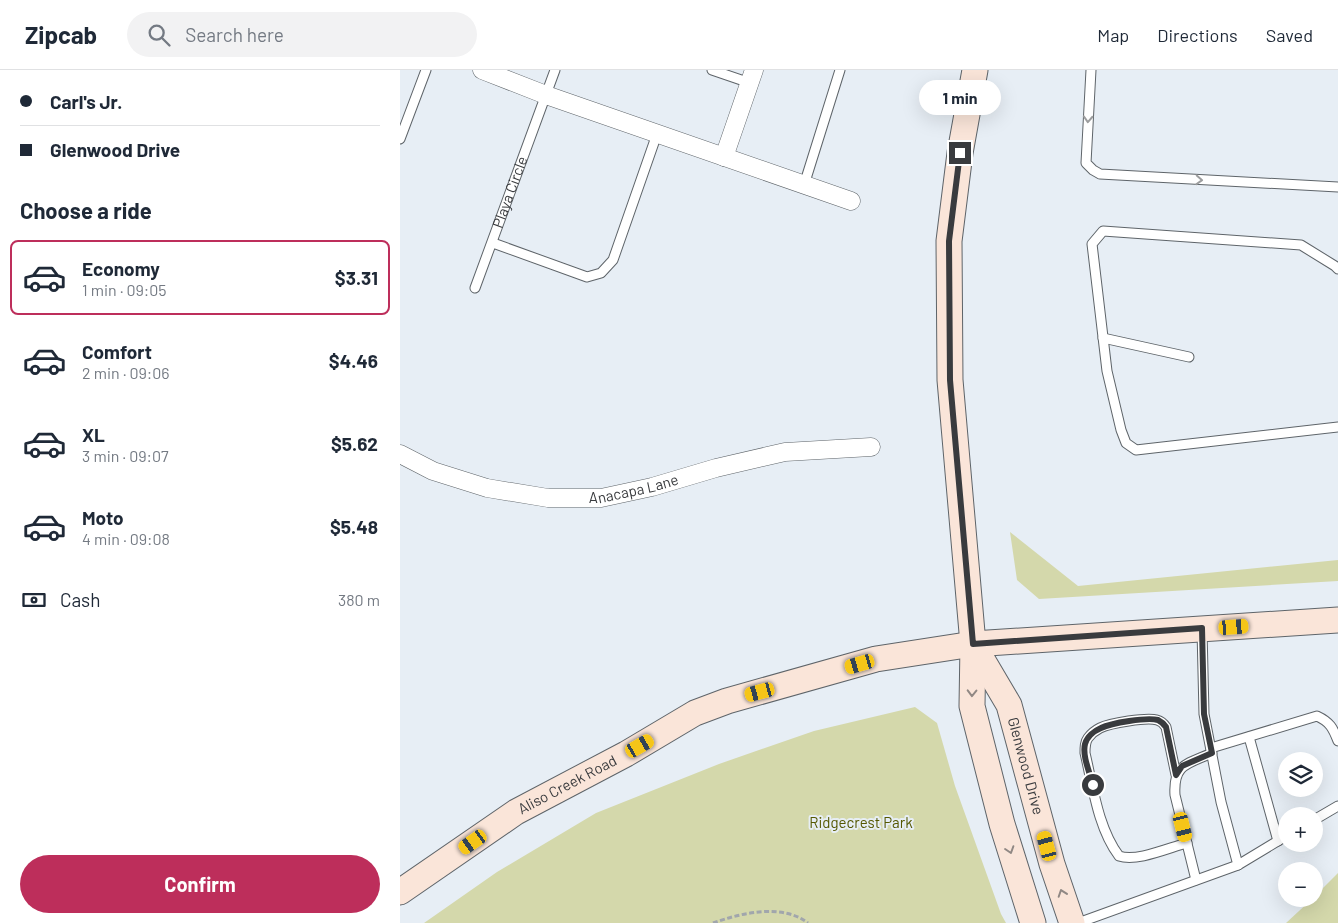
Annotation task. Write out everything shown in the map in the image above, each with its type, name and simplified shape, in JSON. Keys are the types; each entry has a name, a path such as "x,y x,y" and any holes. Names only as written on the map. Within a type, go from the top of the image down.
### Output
{"main road":[{"name":"Glenwood Drive","path":"975,70 960,153 949,241 950,380 973,644 972,706 1002,824 1033,923"},
{"name":"Aliso Creek Road","path":"400,892 516,812 626,754 695,713 726,701 876,659 973,644 1338,620"},
{"name":"Glenwood Drive","path":"973,644 1009,705 1052,864 1072,923"}],"street":[{"path":"482,70 546,95 851,201"},
{"path":"724,157 752,76"},
{"name":"Anacapa Lane","path":"400,454 433,471 487,488 548,498 601,498 652,487 716,468 785,452 871,447"}],"lane":[{"path":"400,139 426,70"},
{"name":"Playa Circle","path":"475,288 555,70"},
{"path":"712,70 752,76"},
{"path":"804,185 840,70"},
{"path":"1091,70 1086,163 1100,174 1338,187"},
{"path":"493,243 587,277 601,273 613,260 657,134"},
{"path":"1337,266 1301,245 1103,231 1092,244 1107,370 1121,430 1126,443 1136,450 1338,427"},
{"path":"1103,338 1189,357"},
{"path":"1202,628 1204,714 1221,802 1238,865"},
{"path":"1196,880 1175,795 1174,781 1182,766 1211,751 1248,737 1317,716 1333,726 1338,741"},
{"path":"1176,775 1166,727 1163,723 1156,720 1109,725 1094,732 1085,744 1085,752 1101,818 1110,842 1119,856 1136,858 1187,843"},
{"path":"1078,923 1238,865 1278,841 1248,737"},
{"path":"1323,815 1338,806"}],"path":[{"path":"713,923 734,916 773,912 790,915 808,923"}],"green space":[{"path":"1010,532 1078,586 1338,560 1338,581 1039,599 1017,580"},
{"name":"Ridgecrest Park","path":"915,707 937,723 955,786 1001,914 1006,923 424,923 497,872 596,813 719,764 814,731"},
{"path":"1338,873 1338,923 1286,923 1303,907 1323,907 1323,888"}],"route":[{"path":"960,153 949,241 950,380 973,644 1202,628 1204,714 1212,753 1182,766 1176,775 1166,727 1163,723 1156,720 1145,720 1109,725 1094,732 1085,744 1085,752 1093,785"}]}
